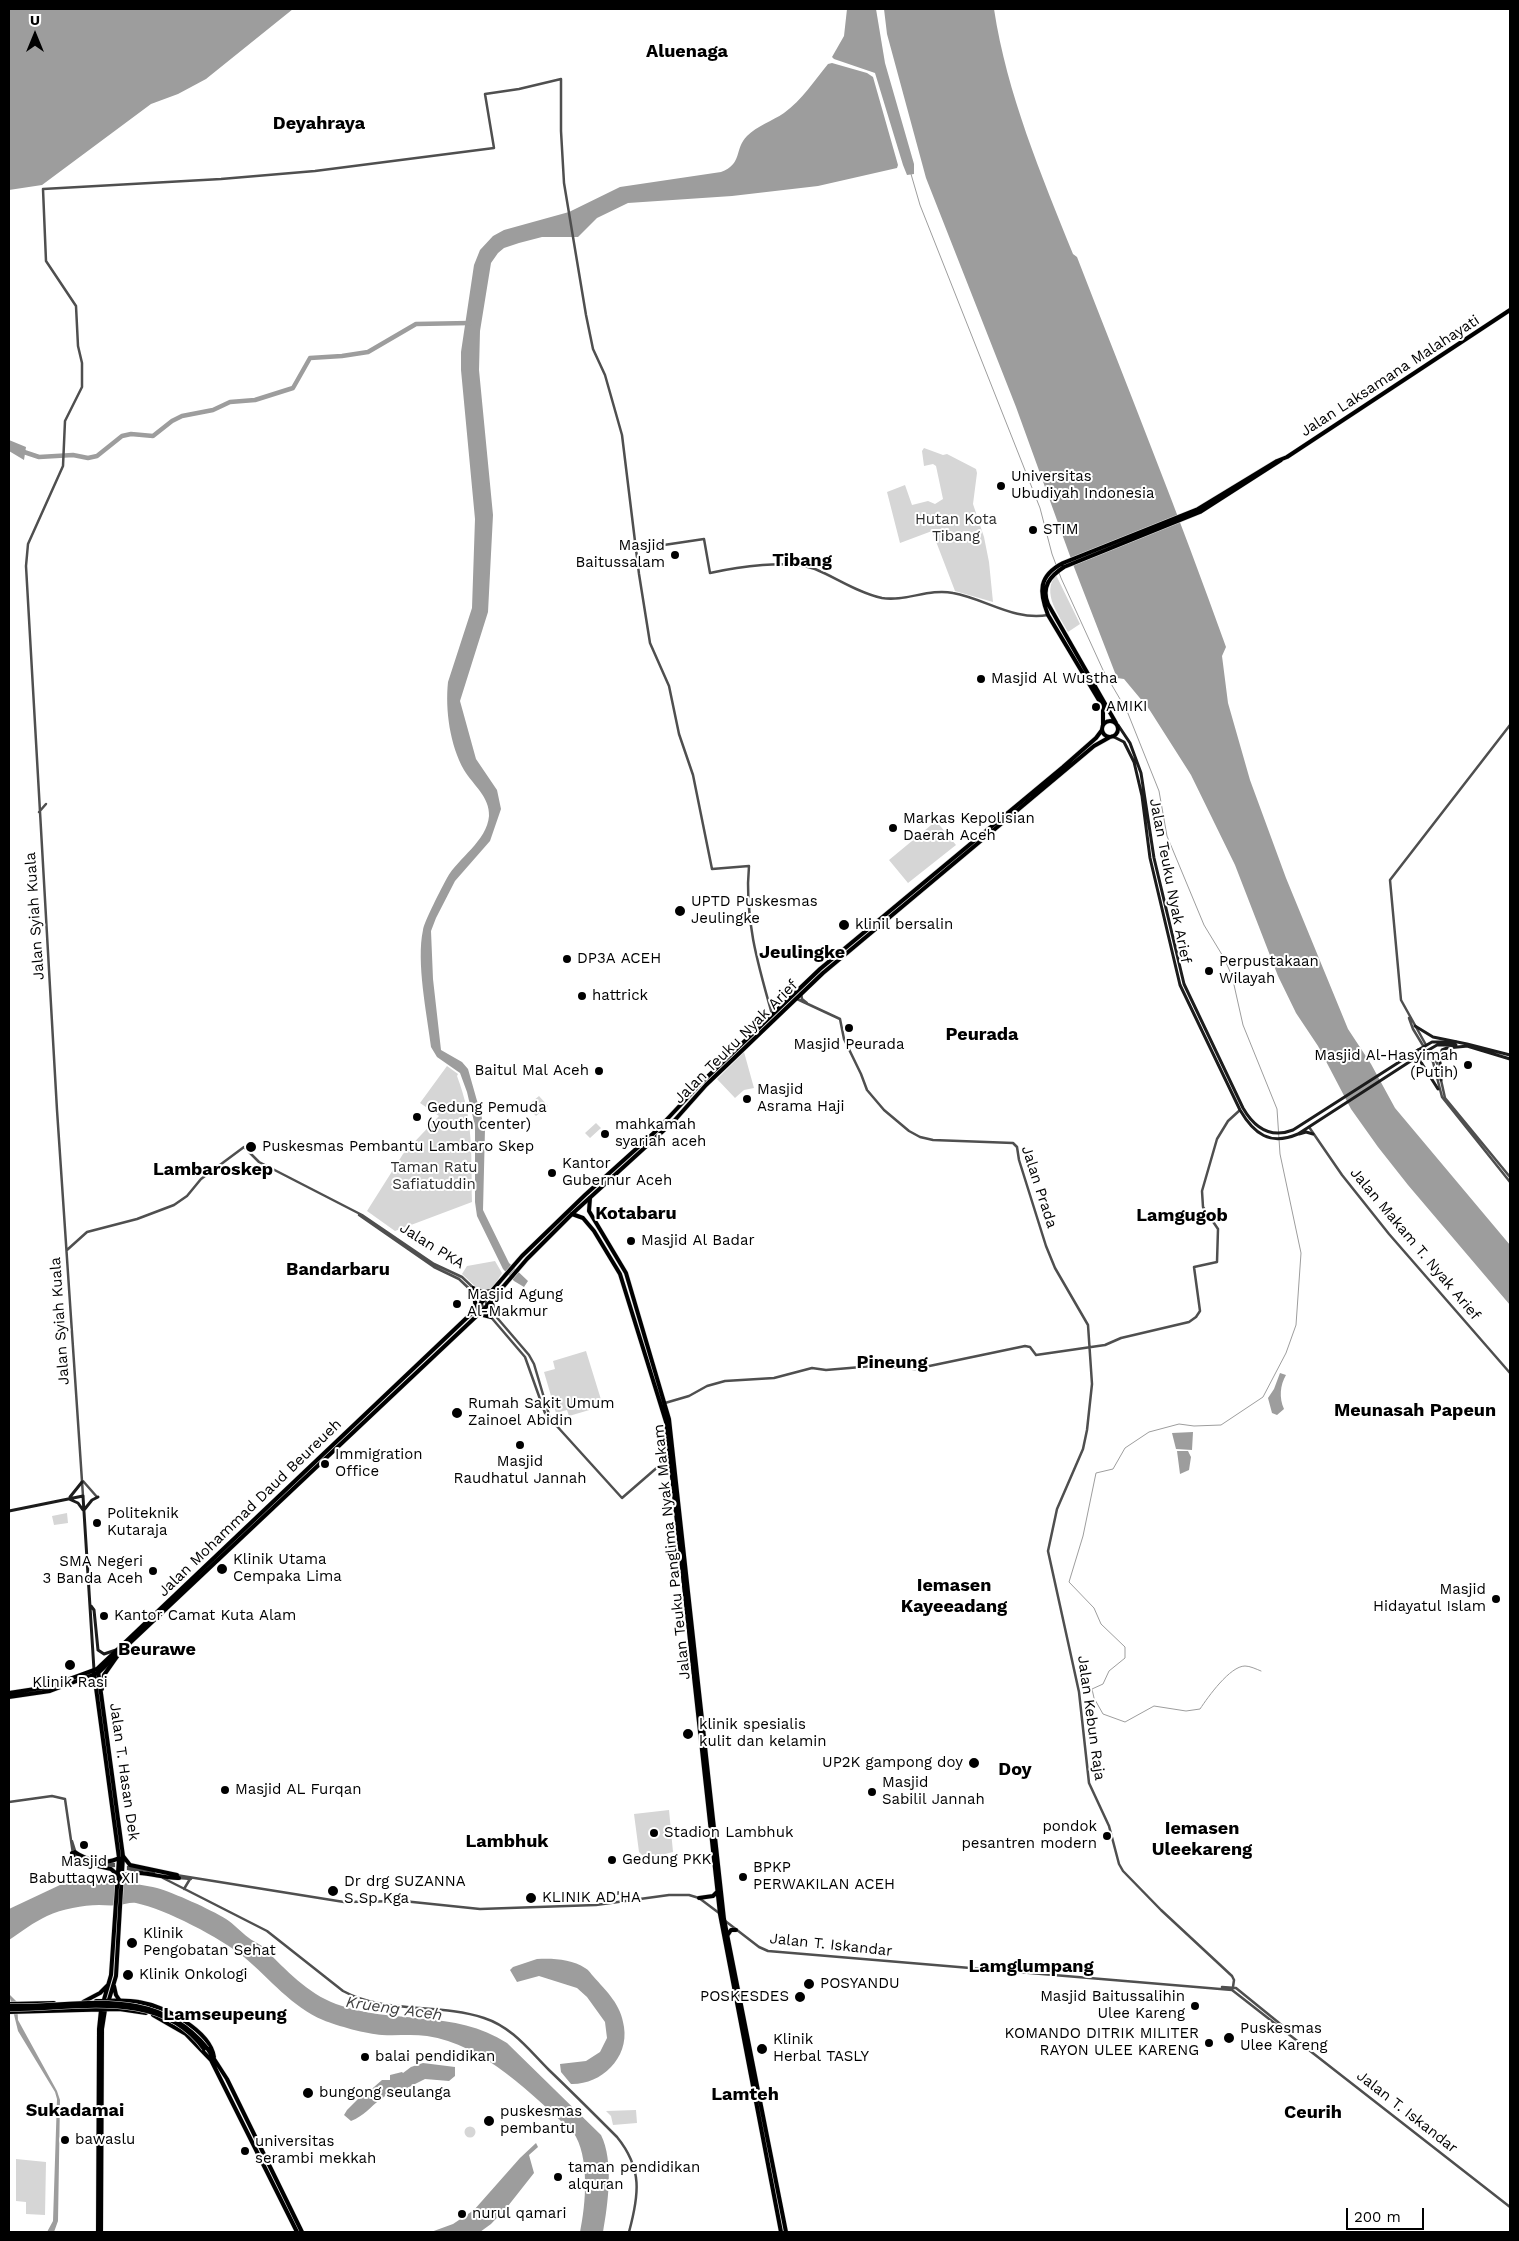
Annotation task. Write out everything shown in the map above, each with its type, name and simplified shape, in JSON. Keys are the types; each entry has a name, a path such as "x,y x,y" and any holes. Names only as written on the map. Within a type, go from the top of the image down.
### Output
{"main road":[{"name":"Jalan Laksamana Malahayati","path":"1053,571 1063,565 1196,512 1256,478 1510,310"},
{"path":"1053,571 1045,589 1048,604 1112,712 1118,732 1111,737 1106,735 1103,727 1103,707 1048,615 1042,598 1045,579 1053,571"},
{"path":"1103,727 1111,721 1117,724"},
{"name":"Jalan Teuku Nyak Arief","path":"1117,724 1130,743 1138,764 1144,789 1152,858"},
{"name":"Jalan Teuku Nyak Arief","path":"486,1307 507,1279 516,1262 616,1170 674,1120 801,993 882,920 1096,738 1103,727"},
{"name":"Jalan Teuku Nyak Arief","path":"484,1301 493,1290 521,1266 590,1197 702,1082 836,955 882,920 1094,746 1111,737 1124,742 1134,762 1142,796 1152,858 1182,977 1191,1003 1240,1110 1254,1130 1271,1138 1287,1138 1298,1134 1309,1124 1418,1050 1435,1041 1456,1044"},
{"path":"1414,1026 1433,1037 1510,1057"},
{"path":"1456,1044 1467,1045"},
{"name":"Jalan Teuku Nyak Arief","path":"1214,1054 1248,1117 1258,1127 1271,1132 1287,1132 1309,1124 1437,1045 1456,1044"},
{"path":"1441,1080 1440,1061 1442,1050 1467,1045"},
{"path":"1418,1056 1440,1090"},
{"path":"1298,1134 1306,1132 1313,1134"},
{"name":"Jalan Teuku Panglima Nyak Makam","path":"590,1197 589,1211 623,1267 664,1416 685,1575"},
{"name":"Jalan Teuku Panglima Nyak Makam","path":"572,1214 583,1218 594,1231 630,1294 665,1403 672,1438 715,1852 724,1919 746,2042"},
{"path":"473,1288 486,1293 493,1290"},
{"path":"474,1294 477,1312 492,1315 492,1300"},
{"name":"Jalan Mohammad Daud Beureueh","path":"477,1312 484,1301"},
{"name":"Jalan Mohammad Daud Beureueh","path":"9,1693 48,1687 96,1672 117,1650 435,1351 477,1312 486,1307"},
{"name":"Jalan Mohammad Daud Beureueh","path":"9,1697 50,1691 96,1672 123,1649 379,1404"},
{"path":"68,1499 76,1492 82,1481"},
{"path":"9,1511 83,1496"},
{"name":"Jalan Syiah Kuala","path":"83,1496 96,1672"},
{"path":"68,1499 78,1504 84,1511 92,1500 98,1497"},
{"path":"91,1605 94,1610 98,1650 104,1654 117,1650"},
{"path":"102,1694 104,1675 123,1649"},
{"name":"Jalan T. Hasan Dek","path":"96,1672 102,1694 121,1857 115,1958"},
{"name":"Jalan T. Hasan Dek","path":"96,1672 121,1857"},
{"path":"73,1852 82,1857 108,1861 121,1857 130,1865 179,1877"},
{"path":"73,1852 76,1861 111,1869 121,1877 132,1873 163,1878 179,1877"},
{"name":"Jalan Teuku Panglima Nyak Makam","path":"715,1852 720,1914 746,2042"},
{"path":"699,1898 713,1896 717,1892"},
{"path":"727,1936 731,1930 736,1930"},
{"path":"100,2232 98,2048 104,2001 115,1958"},
{"path":"115,1958 114,1984 116,1995 120,2001"},
{"path":"83,2002 100,1993 109,1984"},
{"path":"103,2010 109,2001 114,1984"},
{"path":"9,2008 19,2004 104,2001 147,2004 174,2014 201,2036 210,2046 213,2059"},
{"path":"9,2008 116,2004 144,2006 181,2022 206,2048 213,2059 297,2232"},
{"path":"9,2008 20,2012 138,2011 164,2020 186,2034 213,2059"},
{"path":"746,2042 786,2232"},
{"path":"764,2131 781,2232"},
{"path":"260,2154 302,2232"}],"street":[{"name":"Jalan Syiah Kuala","path":"83,1496 66,1250 26,572 28,544 64,461 65,422 82,388 82,363 78,346 76,306 46,261 43,189 278,174 494,148 485,94 519,90 561,80 564,183 580,282 593,349 605,375 622,435 637,549"},
{"path":"772,1014 753,943 748,916 749,866 712,869 693,775 679,734 669,686 650,643 637,549 704,539 710,573 753,566 801,566 815,569 880,597 951,592 1016,615 1048,615"},
{"path":"1510,726 1432,828 1390,878 1399,990 1403,1007 1437,1063 1441,1080 1440,1090 1467,1126 1510,1177"},
{"path":"39,812 46,804"},
{"path":"801,993 802,999 808,1004"},
{"path":"796,998 808,1004"},
{"name":"Jalan Prada","path":"808,1004 840,1019 844,1039 861,1074 866,1090 884,1110 909,1131 927,1139 1013,1144 1017,1147 1019,1160 1046,1246 1057,1273 1087,1321 1090,1348"},
{"path":"1409,1017 1413,1029 1433,1062 1440,1090 1455,1116 1510,1182"},
{"path":"665,1403 688,1396 702,1388 721,1382 774,1378 808,1369 831,1370 873,1366 915,1369 1025,1346 1029,1346 1034,1354 1038,1355 1105,1345 1121,1338 1184,1324 1199,1313 1194,1268 1217,1262 1217,1227 1202,1204 1203,1186 1219,1134 1240,1110"},
{"name":"Jalan Makam T. Nyak Arief","path":"1309,1124 1313,1134 1342,1175 1389,1234 1510,1373"},
{"name":"Jalan PKA","path":"66,1250 88,1232 137,1219 174,1205 186,1196 201,1179 244,1147 260,1162 358,1214 434,1267 459,1279 484,1301"},
{"name":"Jalan PKA","path":"358,1214 434,1264 462,1277 484,1301 486,1307"},
{"path":"486,1307 525,1358 545,1413 622,1498 660,1466 669,1454"},
{"path":"492,1315 529,1355 544,1394 550,1418"},
{"name":"Jalan Kebun Raja","path":"1090,1348 1092,1394 1085,1442 1057,1509 1048,1546 1079,1692 1087,1778 1091,1791 1109,1826 1118,1860 1123,1871 1155,1904 1232,1976 1233,1987"},
{"path":"525,1358 529,1355"},
{"path":"533,1379 538,1378"},
{"path":"538,1395 544,1394"},
{"path":"660,1466 667,1466 671,1470"},
{"path":"82,1481 98,1497"},
{"path":"9,1802 52,1796 65,1799 73,1852 79,1858 114,1865"},
{"path":"128,1868 344,1902 403,1901 480,1909 604,1904 669,1895 690,1895 699,1898"},
{"path":"179,1877 185,1888"},
{"path":"163,1878 266,1931 343,1991 355,1998 374,2002 449,2010 486,2019 509,2031 618,2137 628,2151 637,2178 638,2188 629,2232"},
{"path":"185,1888 190,1878"},
{"name":"Jalan T. Iskandar","path":"699,1898 720,1914 736,1930 761,1949 768,1951 1219,1988 1236,1991 1510,2206"},
{"name":"Jalan T. Iskandar","path":"1219,1988 1225,1986 1233,1987 1287,2028 1291,2034"}],"green space":[{"name":"Hutan Kota Tibang","path":"924,448 943,455 947,454 976,469 973,504 984,537 989,562 993,602 955,591 932,531 900,543 887,492 905,485 912,505 928,501 935,504 943,499 936,466 933,464 924,466 922,451"},
{"path":"1056,575 1080,624 1068,632 1056,611 1051,596 1050,589"},
{"path":"936,821 956,845 908,883 889,860"},
{"path":"744,1052 754,1088 744,1090 735,1098 717,1079"},
{"name":"Taman Ratu Safiatuddin","path":"447,1066 458,1074 469,1123 472,1202 395,1231 367,1211 403,1154 439,1116 420,1103"},
{"path":"539,1096 548,1106 536,1116 527,1106"},
{"path":"596,1123 601,1128 590,1138 585,1133"},
{"path":"495,1261 502,1273 488,1292 479,1290 462,1274 467,1266"},
{"path":"586,1351 603,1406 569,1416 567,1410 556,1413 544,1372 555,1369 553,1361"},
{"path":"67,1513 68,1523 54,1525 52,1516"},
{"name":"Stadion Lambhuk","path":"669,1810 673,1852 646,1859 639,1852 634,1814"},
{"path":"636,2110 637,2123 613,2125 611,2116 606,2111"},
{"path":"470,2126 476,2132 470,2138 464,2132"},
{"path":"16,2159 46,2162 45,2215 26,2214 26,2202 16,2201"}],"shaded area":[{"path":"9,9 293,9 206,79 178,94 151,104 42,185 9,190"},
{"path":"847,9 876,9 885,63 914,164 914,174 907,175 903,165 875,73 832,57 844,36"},
{"path":"884,9 994,9 1007,72 1037,164 1073,254 1077,257 1134,402 1226,647 1222,656 1228,703 1250,780 1286,878 1348,1029 1371,1064 1395,1108 1510,1245 1510,1305 1408,1185 1351,1109 1318,1046 1296,1013 1278,976 1235,865 1191,775 1149,709 1124,679 1117,678 1074,567 1016,407 926,178 887,34"},
{"path":"832,63 867,73 873,77 898,165 897,168 818,186 732,196 628,203 597,218 578,237 542,237 519,243 504,248 491,263 480,331 479,370 493,515 488,612 460,701 476,759 497,790 501,809 490,841 455,881 431,931 433,979 441,1050 462,1062 468,1069 485,1129 483,1210 509,1263 528,1281 524,1287 514,1281 503,1269 477,1216 475,1202 475,1126 467,1092 460,1073 437,1057 431,1047 421,972 421,943 426,920 447,878 478,841 487,825 489,816 489,809 484,797 464,770 455,750 447,704 448,682 472,608 475,519 461,370 461,352 474,265 480,250 493,236 504,230 569,212 620,187 721,172 728,169 733,165 747,136 797,102 828,64"},
{"path":"9,440 26,447 24,460 9,451"},
{"path":"1280,1373 1286,1375 1282,1383 1281,1392 1284,1409 1277,1415 1272,1413 1268,1398 1274,1389"},
{"path":"1193,1432 1192,1450 1176,1449 1172,1433"},
{"path":"1177,1451 1188,1451 1191,1457 1189,1470 1180,1474"},
{"path":"124,1879 173,1894 202,1906 226,1919 263,1947 306,1987 336,2004 379,2014 445,2021 487,2032 507,2043 601,2135 608,2157 609,2170 607,2209 603,2232 580,2232 584,2208 585,2180 582,2154 573,2132 524,2087 487,2060 468,2049 448,2041 427,2036 376,2034 336,2025 323,2020 301,2008 244,1957 222,1941 162,1911 136,1903 86,1906 59,1911 37,1921 9,1940 9,1909 60,1885"},
{"path":"537,1959 555,1959 580,1965 589,1971 617,2005 624,2027 622,2050 610,2068 602,2075 582,2083 571,2084 561,2072 560,2064 586,2061 600,2052 607,2038 605,2022 587,1997 577,1988 539,1976 517,1982 510,1970 513,1967"},
{"path":"9,1994 17,2002 18,2020 57,2091 60,2100 58,2221 54,2232 47,2232 53,2221 57,2099 55,2092 18,2031"},
{"path":"423,2063 455,2067 455,2076 449,2081 425,2079 401,2091 394,2090 351,2121 344,2115 363,2094 366,2094 382,2080 390,2080 390,2075 403,2073 411,2067"},
{"path":"536,2143 538,2147 529,2155 534,2173 491,2224 480,2232 431,2232 453,2224 474,2210 520,2158"}],"waterway":[{"path":"911,174 920,205 1040,508 1052,554 1061,578 1103,670 1127,711 1159,791 1167,836 1204,925 1224,958 1232,976 1243,1025 1277,1109 1280,1154 1301,1253 1296,1325 1286,1353 1263,1397 1221,1425 1194,1426 1179,1424 1149,1432 1125,1448 1113,1469 1096,1473 1083,1536 1069,1582 1094,1608 1101,1624 1125,1647 1125,1658 1109,1671 1103,1684 1092,1689 1094,1698 1103,1714 1125,1722 1154,1706 1186,1711 1200,1709 1226,1676 1239,1667 1251,1667 1261,1671"},
{"path":"21,451 39,457 73,455 88,458 97,456 122,436 131,434 153,436 172,421 182,416 213,410 230,402 255,400 293,388 310,358 368,352 416,324 470,323"}],"place":[{"name":"Universitas Ubudiyah Indonesia","path":"1001,486"},
{"name":"STIM","path":"1033,530"},
{"name":"Masjid Baitussalam","path":"675,555"},
{"name":"Masjid Al Wustha","path":"981,679"},
{"name":"AMIKI","path":"1096,707"},
{"name":"Markas Kepolisian Daerah Aceh","path":"893,828"},
{"name":"UPTD Puskesmas Jeulingke","path":"680,911"},
{"name":"klinil bersalin","path":"844,925"},
{"name":"DP3A ACEH","path":"567,959"},
{"name":"Perpustakaan Wilayah","path":"1209,971"},
{"name":"hattrick","path":"582,996"},
{"name":"Masjid Peurada","path":"849,1028"},
{"name":"Masjid Al-Hasyimah (Putih)","path":"1468,1065"},
{"name":"Baitul Mal Aceh","path":"599,1071"},
{"name":"Masjid Asrama Haji","path":"747,1099"},
{"name":"Gedung Pemuda (youth center)","path":"417,1117"},
{"name":"mahkamah syariah aceh","path":"605,1134"},
{"name":"Puskesmas Pembantu Lambaro Skep","path":"251,1147"},
{"name":"Kantor Gubernur Aceh","path":"552,1173"},
{"name":"Masjid Al Badar","path":"631,1241"},
{"name":"Masjid Agung Al-Makmur","path":"457,1304"},
{"name":"Rumah Sakit Umum Zainoel Abidin","path":"457,1413"},
{"name":"Masjid Raudhatul Jannah","path":"520,1445"},
{"name":"Immigration Office","path":"325,1464"},
{"name":"Politeknik Kutaraja","path":"97,1523"},
{"name":"Klinik Utama Cempaka Lima","path":"222,1569"},
{"name":"SMA Negeri 3 Banda Aceh","path":"153,1571"},
{"name":"Masjid Hidayatul Islam","path":"1496,1599"},
{"name":"Kantor Camat Kuta Alam","path":"104,1616"},
{"name":"Klinik Rasi","path":"70,1665"},
{"name":"klinik spesialis kulit dan kelamin","path":"688,1734"},
{"name":"UP2K gampong doy","path":"974,1763"},
{"name":"Masjid AL Furqan","path":"225,1790"},
{"name":"Masjid Sabilil Jannah","path":"872,1792"},
{"name":"Stadion Lambhuk","path":"654,1833"},
{"name":"pondok pesantren modern","path":"1107,1836"},
{"name":"Masjid Babuttaqwa XII","path":"84,1845"},
{"name":"Gedung PKK","path":"612,1860"},
{"name":"BPKP PERWAKILAN ACEH","path":"743,1877"},
{"name":"Dr drg SUZANNA S Sp Kga","path":"333,1891"},
{"name":"KLINIK AD'HA","path":"531,1898"},
{"name":"Klinik Pengobatan Sehat","path":"132,1943"},
{"name":"Klinik Onkologi","path":"128,1975"},
{"name":"POSYANDU","path":"809,1984"},
{"name":"POSKESDES","path":"800,1997"},
{"name":"Masjid Baitussalihin Ulee Kareng","path":"1195,2006"},
{"name":"Puskesmas Ulee Kareng","path":"1229,2038"},
{"name":"KOMANDO DITRIK MILITER RAYON ULEE KARENG","path":"1209,2043"},
{"name":"Klinik Herbal TASLY","path":"762,2049"},
{"name":"balai pendidikan","path":"365,2057"},
{"name":"bungong seulanga","path":"308,2093"},
{"name":"puskesmas pembantu","path":"489,2121"},
{"name":"bawaslu","path":"65,2140"},
{"name":"universitas serambi mekkah","path":"245,2151"},
{"name":"taman pendidikan alquran","path":"558,2177"},
{"name":"nurul qamari","path":"462,2214"}],"district":[{"name":"Aluenaga","path":"687,52"},
{"name":"Deyahraya","path":"319,124"},
{"name":"Tibang","path":"802,561"},
{"name":"Jeulingke","path":"802,953"},
{"name":"Peurada","path":"982,1035"},
{"name":"Lambaroskep","path":"213,1170"},
{"name":"Kotabaru","path":"636,1214"},
{"name":"Lamgugob","path":"1182,1216"},
{"name":"Bandarbaru","path":"338,1270"},
{"name":"Pineung","path":"892,1363"},
{"name":"Meunasah Papeun","path":"1415,1411"},
{"name":"Iemasen Kayeeadang","path":"954,1596"},
{"name":"Beurawe","path":"157,1650"},
{"name":"Doy","path":"1015,1770"},
{"name":"Iemasen Uleekareng","path":"1202,1839"},
{"name":"Lambhuk","path":"507,1842"},
{"name":"Lamglumpang","path":"1031,1967"},
{"name":"Lamseupeung","path":"225,2015"},
{"name":"Lamteh","path":"745,2095"},
{"name":"Sukadamai","path":"75,2111"},
{"name":"Ceurih","path":"1313,2113"}],"water label":[{"name":"Krueng Aceh","path":"394,2009"}]}
